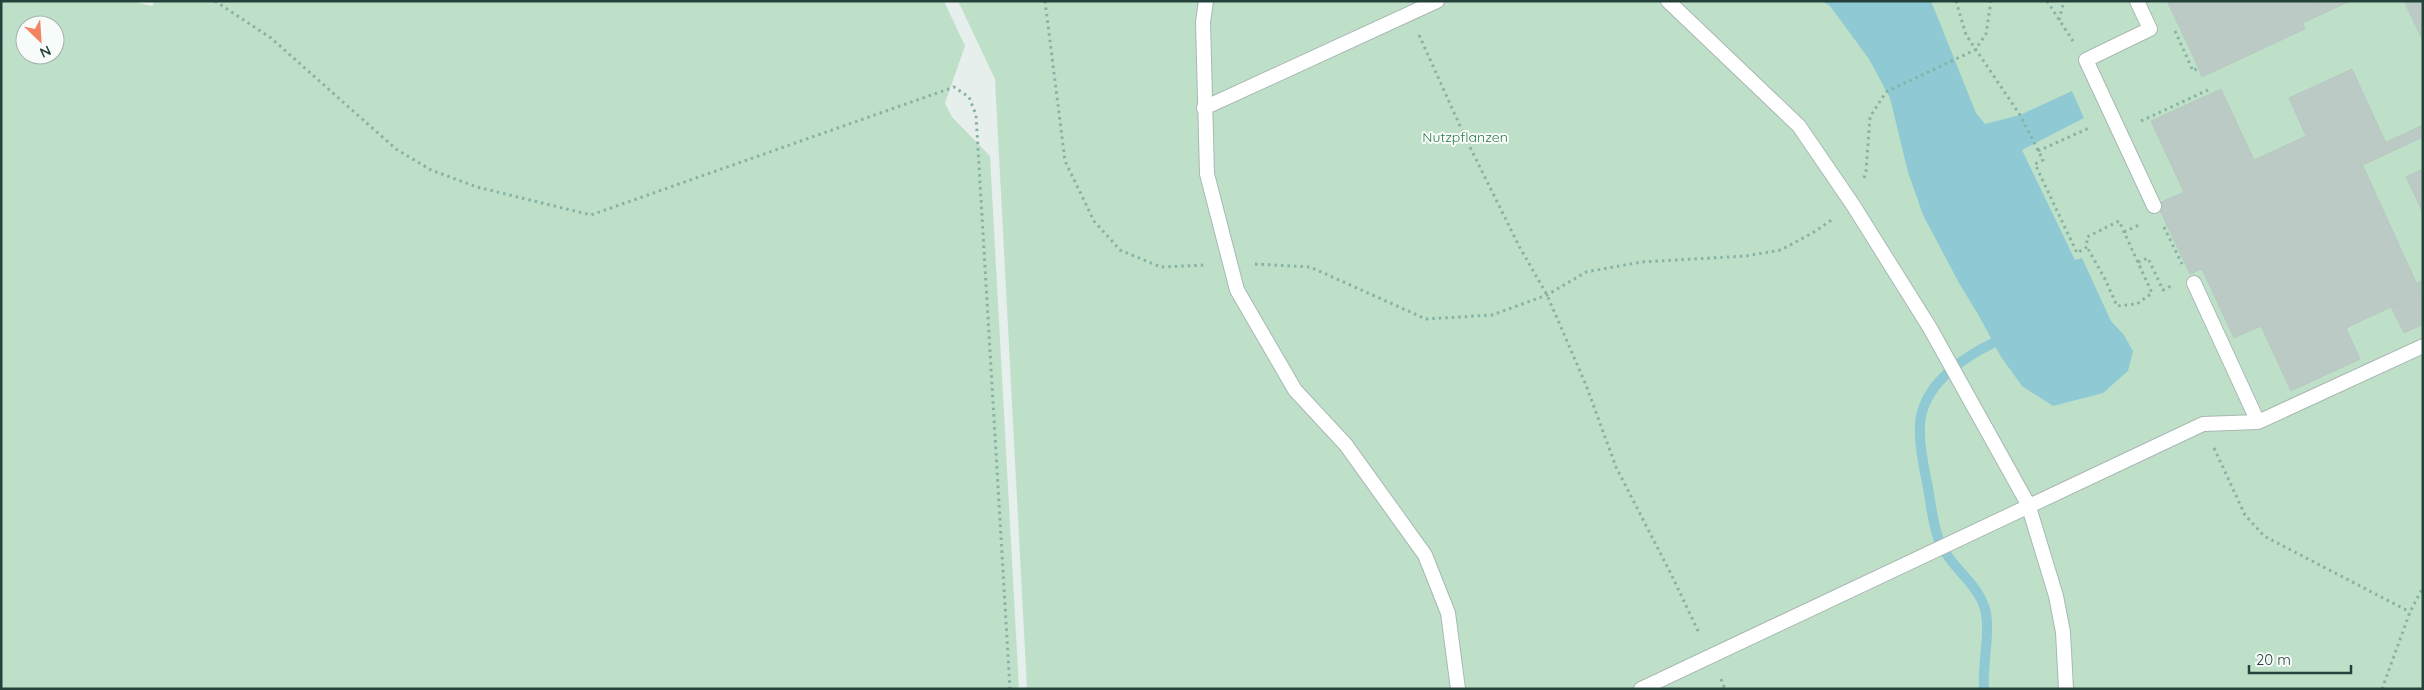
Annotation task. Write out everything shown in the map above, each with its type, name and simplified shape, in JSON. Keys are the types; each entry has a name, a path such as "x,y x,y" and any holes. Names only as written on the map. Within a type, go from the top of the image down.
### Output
{"lane":[{"path":"1206,1 1203,22 1207,174 1237,290 1295,390 1346,445 1425,555 1448,613 1458,689"},
{"path":"1204,108 1437,1"},
{"path":"1668,1 1799,126 1853,205 1930,328 2028,504 2056,596 2063,632 2066,689"},
{"path":"2137,1 2150,30 2086,60 2154,206"},
{"path":"2194,283 2258,422"},
{"path":"1641,689 2028,504 2202,424 2258,422 2423,346"}],"path":[{"path":"215,1 271,38 396,149 432,170 476,187 591,215 954,87 969,97 976,115 1010,689"},
{"path":"1045,1 1065,161 1094,221 1120,250 1161,267 1230,263 1310,267 1426,318 1492,315 1547,295 1586,272 1641,262 1746,256 1781,250 1814,232 1853,205 1866,171 1870,117 1886,92 1975,50 1986,34 1991,1"},
{"path":"1956,1 1966,35 2020,115 2043,160 2035,164 2077,253 2087,247"},
{"path":"2047,1 2086,60"},
{"path":"2059,21 2064,1"},
{"path":"1409,14 1465,137 1519,246 1547,295 1586,385 1616,467 1671,574 1725,689"},
{"path":"2173,27 2194,71 2198,68"},
{"path":"2120,131 2208,90"},
{"path":"2038,150 2089,127"},
{"path":"2154,206 2189,278 2194,283"},
{"path":"2119,221 2152,292 2137,304 2117,306 2106,281 2087,247 2087,237 2119,221"},
{"path":"2138,262 2148,258 2163,290"},
{"path":"2202,424 2245,516 2264,536 2410,612"},
{"path":"2382,689 2410,612 2423,587"}],"green space":[{"path":"1,1 132,1 152,6 155,1 944,1 965,46 945,103 952,117 990,156 1019,689 1,689"},
{"name":"Nutzpflanzen","path":"958,1 2423,1 2423,689 1027,689 995,79"}],"water":[{"path":"1822,1 1931,1 1976,113 1985,124 2020,115 2072,91 2084,118 2022,150 2075,260 2082,258 2111,321 2124,335 2133,351 2128,371 2103,393 2053,406 2022,386 2001,357 1923,215 1908,172 1890,98 1869,59 1830,6"}],"building":[{"path":"2167,1 2319,1 2195,60"},
{"path":"2319,1 2350,1 2303,23 2305,29 2202,77 2195,60"},
{"path":"2404,1 2423,1 2423,41"},
{"path":"2352,69 2386,143 2358,155 2421,293 2346,328 2360,359 2291,391 2261,326 2234,338 2202,269 2190,274 2157,204 2184,192 2151,121 2221,89 2254,160 2306,136 2289,98"},
{"path":"2423,125 2423,137 2363,165 2358,155"},
{"path":"2423,169 2423,213 2406,177"},
{"path":"2423,280 2423,324 2404,333 2391,307 2421,293 2417,283"}],"waterway":[{"path":"1984,689 1987,638 1985,609 1977,592 1947,555 1939,541 1933,519 1923,460 1920,420 1926,400 1941,380 1971,355 1993,343"}]}
